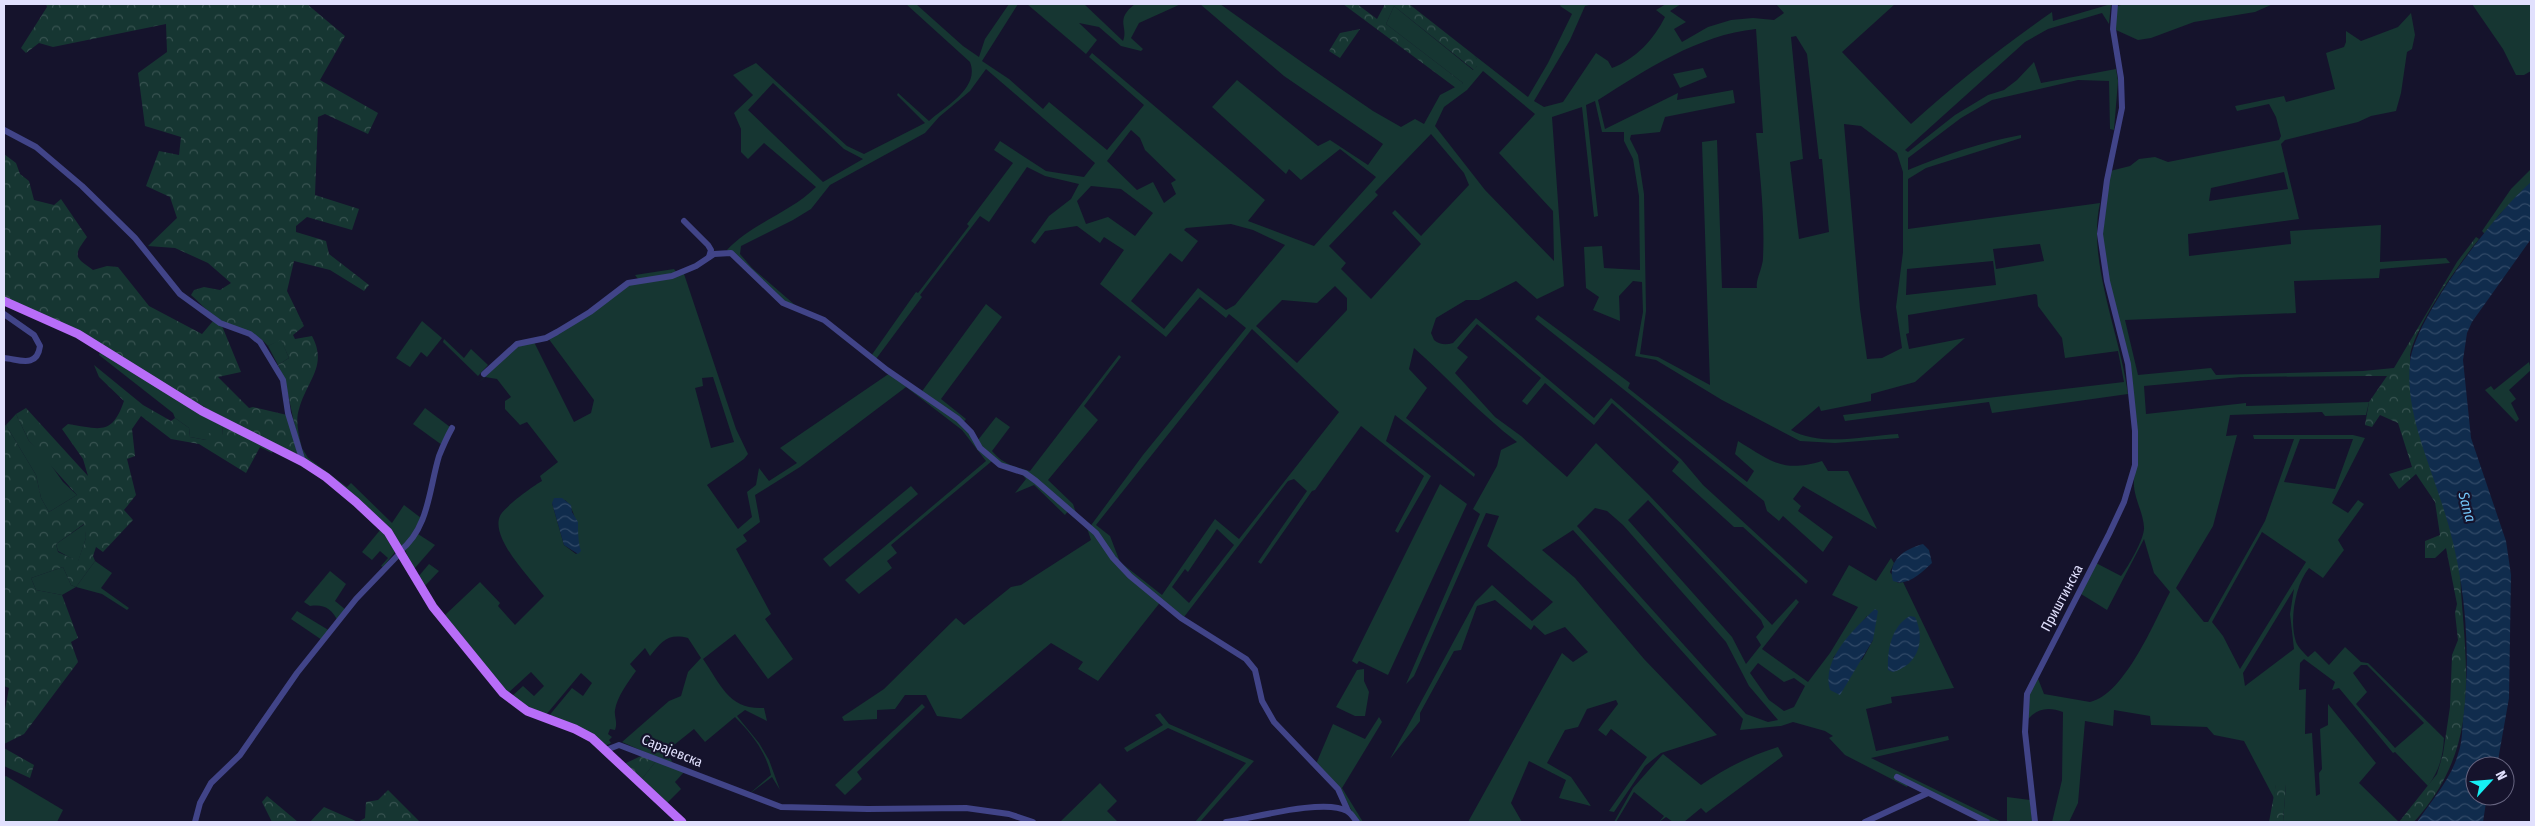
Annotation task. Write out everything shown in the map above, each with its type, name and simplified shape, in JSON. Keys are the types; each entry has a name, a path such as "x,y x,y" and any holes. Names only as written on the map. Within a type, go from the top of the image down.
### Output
{"main road":[{"path":"4,301 71,330 202,411 304,462 338,487 388,532 433,607 503,693 527,711 581,732 606,750 682,822"}],"street":[{"name":"Приштинска","path":"2035,822 2025,732 2027,694 2109,534 2129,489 2135,465 2136,448 2131,387 2124,346 2107,281 2100,234 2107,180 2122,108 2121,78 2113,29 2115,4"},
{"path":"4,130 36,147 82,186 135,238 180,294 220,323 250,334 260,342 283,380 288,413 304,462"},
{"path":"684,221 708,245 711,252 709,257"},
{"path":"484,374 517,344 546,338 558,332 601,304 621,287 633,281 681,273 718,252 734,255 749,272 783,303 798,311 824,320 887,370 958,419 971,432 980,448 1000,465 1031,477 1088,526 1100,537 1117,563 1138,582 1192,626 1246,659 1255,670 1262,701 1274,722 1338,789 1348,811 1357,822"},
{"path":"4,314 34,335 40,346 36,357 28,362 21,363 4,358"},
{"path":"195,822 200,804 211,783 240,754 297,673 356,599 413,538 422,521 440,456 452,428"},
{"name":"Сарајевска","path":"606,750 619,745 781,807 857,809 966,808 1008,814 1033,822"},
{"path":"1897,777 1987,822"},
{"path":"1865,822 1928,793"},
{"path":"1226,822 1308,806 1348,811"}],"green space":[{"path":"46,4 307,4 345,36 320,80 378,113 368,134 325,114 318,117 315,195 359,209 352,230 307,217 296,226 296,232 326,241 329,254 369,285 364,291 330,270 294,261 287,291 304,326 293,335 295,339 312,336 318,356 317,365 297,418 302,448 278,365 289,358 281,340 268,346 253,334 220,321 191,295 194,290 204,287 220,290 231,283 208,263 175,248 148,246 177,218 170,197 146,186 159,151 179,155 181,137 145,126 138,73 167,52 166,24 53,47 39,43 26,53 21,48 47,7"},
{"path":"906,4 916,4 963,46 979,57 985,39 1009,4 1018,4 982,61 1009,79 1043,109 1049,102 1107,150 1144,105 1089,57 1092,53 1265,200 1248,221 1314,246 1376,177 1340,149 1301,180 1289,169 1286,174 1212,107 1237,80 1318,146 1330,140 1368,165 1383,144 1284,76 1200,4 1220,4 1373,111 1401,127 1415,119 1424,124 1440,95 1463,83 1386,24 1394,6 1473,70 1477,66 1477,59 1474,55 1528,97 1548,63 1572,14 1560,6 1561,4 1594,4 1585,6 1570,40 1534,101 1544,107 1563,102 1596,53 1608,61 1612,68 1636,54 1661,25 1665,17 1656,10 1666,4 1681,4 1670,11 1686,22 1674,29 1682,42 1708,27 1731,20 1753,18 1774,20 1784,13 1776,4 1895,4 1842,52 1911,124 2015,38 2052,12 2053,21 2111,4 2109,24 2102,13 2048,29 2025,42 1905,150 1908,152 1955,115 1988,95 2004,90 2017,80 2034,62 2041,83 2116,69 2118,81 2114,130 2110,129 2109,81 2078,80 1992,100 1961,118 1908,158 1908,170 1978,145 2021,135 2021,138 1926,168 1908,179 1908,229 2100,203 2097,225 2101,273 2128,394 1992,413 1989,402 1845,421 1843,415 2124,382 2118,351 2065,358 2062,338 2038,306 2037,295 2035,294 1908,315 1909,333 1906,334 1909,349 1965,338 1915,382 1871,394 1871,401 1821,411 1819,406 1791,430 1803,435 1829,439 1898,434 1899,438 1835,443 1800,441 1722,400 1656,360 1635,356 1643,312 1642,282 1633,281 1619,296 1620,321 1593,310 1599,297 1586,288 1584,247 1602,246 1604,268 1640,270 1639,196 1633,159 1624,141 1624,132 1602,132 1595,101 1586,105 1598,216 1594,217 1582,107 1552,117 1564,286 1537,299 1516,281 1479,300 1466,300 1436,318 1431,333 1434,340 1439,343 1453,343 1476,318 1594,418 1611,398 1681,459 1703,485 1808,581 1806,584 1743,527 1734,527 1672,471 1679,462 1612,403 1594,425 1545,383 1527,405 1522,401 1541,378 1477,324 1457,348 1468,357 1455,373 1495,417 1521,436 1567,477 1596,443 1649,495 1772,625 1796,599 1799,602 1762,649 1808,682 1830,653 1858,607 1832,595 1849,565 1876,581 1891,558 1894,563 1890,572 1898,583 1903,582 1954,688 1891,697 1892,703 1866,709 1876,751 1948,736 1949,740 1871,758 2002,822 1990,822 1909,782 1907,787 1845,755 1829,738 1833,736 1825,731 1793,722 1781,726 1740,730 1743,719 1573,530 1542,550 1575,578 1644,659 1717,735 1661,753 1645,766 1614,812 1609,811 1647,757 1611,729 1606,736 1598,730 1618,704 1616,700 1587,709 1578,727 1565,730 1547,763 1571,777 1591,806 1559,798 1566,780 1529,761 1511,803 1522,822 1468,822 1562,653 1573,662 1588,652 1565,627 1545,635 1534,625 1531,630 1495,600 1477,606 1461,650 1454,651 1420,713 1420,721 1390,759 1475,602 1492,585 1532,621 1553,602 1487,546 1499,516 1486,513 1414,676 1406,684 1480,514 1473,509 1497,466 1501,450 1517,442 1490,420 1414,348 1409,369 1427,388 1406,418 1475,474 1474,477 1395,415 1386,441 1431,476 1398,533 1395,531 1424,476 1361,426 1315,490 1312,491 1261,564 1258,562 1307,491 1294,479 1288,481 1184,617 1162,600 1098,681 1078,669 1083,662 1051,643 961,719 937,716 926,695 905,695 895,709 877,710 877,719 844,721 842,717 884,689 956,618 964,625 1011,587 1021,585 1091,540 1086,525 1089,528 1143,455 1246,328 1229,314 1226,318 1200,297 1166,337 1100,284 1124,250 1104,237 1100,243 1077,226 1045,231 1035,244 1031,241 1049,216 1071,199 1079,184 1045,176 1027,167 989,222 980,216 920,295 922,297 876,359 871,356 916,292 918,293 969,226 967,224 1013,163 994,150 1000,141 1046,171 1084,177 1095,163 986,69 970,91 939,117 925,133 830,185 811,209 741,246 740,254 752,268 795,305 791,307 727,250 748,232 795,204 816,187 764,143 748,159 741,152 741,129 734,113 753,95 733,75 756,63 847,146 864,154 925,123 897,95 898,93 929,121 960,96 966,88 972,71 970,62","holes":["1756,29 1763,133 1756,133 1763,227 1763,262 1757,288 1722,288 1717,140 1702,142 1710,385 1658,357 1640,354 1646,311 1644,194 1638,155 1630,139 1631,135 1660,132 1665,117 1735,103 1733,90 1677,100 1678,93 1605,129 1598,100 1654,65 1714,38","1796,36 1807,54 1819,159 1822,159 1829,232 1799,239 1790,162 1803,159 1791,37","1483,71 1535,114 1499,153 1553,211 1554,261 1485,190 1435,126 1444,107 1467,90","773,83 844,149 863,159 823,182 748,110","1844,124 1861,126 1897,153 1903,172 1903,252 1896,307 1902,348 1882,358 1867,359 1860,309","1131,130 1140,138 1145,150 1176,180 1171,183 1176,194 1164,203 1153,182 1137,190 1107,161","1431,134 1464,173 1469,185 1421,236 1395,210 1392,213 1421,244 1371,299 1341,269 1346,263 1329,246 1378,195 1375,192","1091,186 1121,189 1153,213 1135,236 1108,217 1086,224 1077,201","1231,224 1253,230 1285,245 1235,305 1226,310 1198,288 1164,329 1131,301 1170,253 1182,262 1198,241 1184,230 1186,228","2040,244 2044,261 1996,269 1993,249","1993,261 1996,285 1906,295 1907,269","1335,286 1347,298 1347,310 1297,363 1256,326 1282,300 1317,303","1252,329 1339,412 1239,539 1215,519 1162,595 1120,562 1110,536 1096,525","1648,500 1761,620 1764,627 1756,637 1761,645 1746,664 1732,637 1628,520","1595,508 1607,511 1623,525 1726,642 1749,686 1778,720 1768,722 1746,714 1577,526","1217,529 1234,545 1189,603 1172,587 1185,569 1188,572","1867,616 1873,640 1862,660 1833,658","1758,663 1784,682 1794,678 1805,686 1794,707 1784,711 1769,700 1750,673"]},
{"path":"1027,4 1084,4 1123,41 1125,15 1135,4 1181,4 1139,23 1131,38 1143,49 1141,51 1121,46 1099,27 1079,23 1097,40 1086,54"},
{"path":"1343,4 1357,4 1377,19 1385,4 1409,4 1474,55 1477,59 1477,66 1474,70 1394,6 1386,24 1463,83 1456,88"},
{"path":"2124,4 2273,4 2255,12 2194,22 2151,38 2138,40 2116,30 2115,7"},
{"path":"2472,4 2531,4 2531,71 2524,75 2516,75 2503,49"},
{"path":"2411,13 2415,35 2412,49 2407,52 2401,93 2396,111 2285,140 2281,144 2299,219 2188,234 2189,256 2291,244 2290,231 2381,225 2380,262 2446,258 2450,263 2380,269 2379,278 2294,281 2296,313 2125,320 2138,375 2211,368 2216,375 2363,371 2363,376 2241,377 2144,386 2146,414 2246,403 2246,406 2369,402 2366,415 2325,416 2322,412 2230,415 2226,436 2237,435 2213,526 2176,588 2204,622 2208,622 2265,521 2294,439 2254,439 2253,435 2353,435 2365,438 2332,503 2348,513 2358,500 2364,504 2338,540 2344,550 2323,578 2309,568 2304,575 2297,593 2293,614 2294,633 2297,644 2308,657 2315,651 2329,665 2345,647 2361,662 2368,663 2444,738 2438,769 2428,786 2395,752 2393,753 2339,688 2332,690 2335,682 2304,659 2300,663 2299,690 2306,689 2305,734 2312,733 2316,796 2320,794 2319,773 2322,769 2320,729 2328,725 2328,704 2376,763 2359,783 2399,822 2283,822 2286,784 2276,785 2274,798 2244,741 2214,735 2207,727 2151,725 2150,716 2114,710 2113,726 2085,721 2078,803 2069,822 2052,822 2062,780 2063,712 2052,709 2042,710 2033,714 2026,722 2026,700 2037,676 2044,694 2090,702 2103,696 2115,686 2137,655 2170,592 2154,573 2144,539 2107,610 2081,594 2096,563 2121,576 2132,559 2144,532 2143,520 2134,488 2131,380 2101,248 2110,171 2130,166 2139,159 2155,157 2168,162 2279,140 2281,136 2276,117 2269,104 2237,111 2235,106 2284,96 2286,102 2335,89 2326,53 2344,47 2346,31 2361,41 2398,27","holes":["2284,172 2288,189 2209,201 2211,188","2300,439 2353,439 2335,489 2284,482","2262,532 2306,562 2240,669 2223,636 2212,622","2294,589 2290,614 2294,649 2245,686 2243,673","2361,665 2367,665 2424,723 2395,748 2356,704 2367,692 2353,673"]},
{"path":"1360,29 1340,58 1329,51 1340,33"},
{"path":"1703,68 1707,77 1680,88 1673,74"},
{"path":"4,154 16,163 20,174 29,181 34,200 54,205 61,199 87,237 78,252 79,259 82,262 93,270 107,266 118,267 149,306 202,334 213,321 222,326 241,372 218,377 249,408 253,407 287,415 298,455 241,427 4,297"},
{"path":"2531,169 2531,183 2499,215 2485,234 2482,231 2511,189"},
{"path":"2476,237 2479,239 2450,278 2420,328 2410,355 2416,414 2458,549 2466,665 2466,693 2463,720 2448,772 2434,797 2414,822 2399,822 2437,774 2443,754 2450,707 2452,655 2458,640 2455,613 2457,604 2446,548 2435,558 2425,558 2425,541 2440,535 2435,502 2416,474 2399,489 2389,474 2412,467 2398,423 2380,415 2372,427 2365,425 2369,402 2387,376 2363,376 2363,371 2394,368 2457,262"},
{"path":"674,269 677,273 684,274 736,429 748,454 744,459 707,485 738,529 752,517 747,492 756,485 759,468 769,481 797,463 780,448 890,373 920,394 986,304 1002,317 941,399 966,419 963,423 978,440 996,417 1010,427 992,451 1000,459 1014,466 1030,471 1119,355 1121,357 1084,406 1098,420 1048,480 1073,504 1077,516 1068,511 1065,515 1034,485 1015,493 1026,479 1021,473 992,461 891,545 897,553 887,561 892,568 859,594 845,580 986,461 962,430 906,387 800,467 755,495 760,522 743,535 747,541 736,549 771,614 765,619 793,659 768,679 735,634 703,659 727,694 734,700 752,708 764,708 767,721 745,710 737,716 759,743 769,760 780,790 772,777 748,795 771,775 766,759 758,744 735,717 705,742 694,729 664,753 674,765 622,742 669,701 681,696 688,672 701,658 688,638 670,638 662,642 650,656 645,648 630,664 636,671 618,700 615,710 616,727 615,730 610,729 608,734 612,737 609,740 611,743 605,746 548,717 572,688 583,696 592,683 581,673 545,716 511,697 523,686 534,696 544,686 531,672 507,694 444,616 480,582 500,603 498,606 515,625 544,596 513,558 498,525 500,516 507,507 542,481 540,476 558,462 527,422 520,425 505,409 505,401 511,397 497,379 485,377 478,383 518,346 534,342 574,422 591,413 594,400 548,338 638,279 635,275","holes":["713,377 734,442 711,448 695,388 703,386 702,378","565,500 575,517 580,551 576,554 564,545 552,503"]},
{"path":"1538,315 1630,383 1628,388 1747,482 1754,471 1735,454 1738,441 1777,463 1797,466 1822,461 1828,471 1848,471 1877,529 1803,486 1793,499 1801,506 1798,511 1833,537 1823,552 1783,516 1779,521 1767,511 1764,501 1535,319"},
{"path":"422,321 442,338 427,357 421,352 410,367 396,358"},
{"path":"281,339 289,358 278,365 268,346"},
{"path":"444,339 464,358 471,349 488,365 478,376 443,342"},
{"path":"100,352 222,425 223,435 206,440 190,437 189,428 175,418 173,413 99,355"},
{"path":"2529,362 2531,370 2509,390 2516,399 2511,403 2519,419 2516,422 2485,390 2491,386 2494,390"},
{"path":"94,365 143,405 171,421 175,418 189,428 190,437 206,440 208,433 223,435 222,425 273,449 272,453 260,447 246,473 199,444 171,439 141,416 132,429 135,456 127,459 136,495 124,510 133,520 103,552 96,547 93,556 95,561 76,587 71,585 63,567 31,578 36,590 62,595 78,638 71,642 78,662 24,734 4,744 4,715 9,688 4,686 4,426 6,425 36,475 41,498 49,512 77,495 29,441 16,414 26,408 88,476 83,459 62,429 68,424 104,428 115,420 124,401 99,377","holes":["84,524 86,538 78,561 58,552 56,544"]},
{"path":"425,408 450,427 442,445 413,424"},
{"path":"16,414 29,441 46,458 63,482 77,495 49,512 41,498 36,475 6,425"},
{"path":"302,448 308,458 347,487 351,483 392,523 404,505 421,518 407,544 401,546 305,459"},
{"path":"1440,484 1467,504 1388,675 1359,661 1357,664 1352,661"},
{"path":"911,486 918,494 830,567 823,559"},
{"path":"85,524 86,538 78,562 58,551 56,544"},
{"path":"381,529 395,552 383,567 381,566 388,558 380,551 372,560 362,552"},
{"path":"418,534 435,545 414,569 405,550"},
{"path":"95,561 112,573 101,588 129,608 127,610 102,594 76,587"},
{"path":"429,564 439,571 424,587 418,577"},
{"path":"63,567 71,585 76,587 62,595 36,590 31,578"},
{"path":"330,571 346,584 335,601 346,610 338,621 327,608 323,606 310,606 304,602"},
{"path":"297,611 330,631 322,640 291,619"},
{"path":"1364,669 1364,681 1369,692 1365,716 1355,716 1336,707 1357,670"},
{"path":"922,704 925,707 857,772 862,779 845,795 835,785"},
{"path":"1160,713 1169,724 1254,761 1200,822 1195,822 1246,763 1168,728 1127,752 1124,748 1163,725 1155,715"},
{"path":"1379,717 1382,722 1342,788 1363,822 1358,822 1341,791 1316,764 1333,724 1365,739"},
{"path":"1778,747 1783,756 1706,813 1701,808 1684,822 1673,822 1666,817 1659,822 1664,816 1634,792 1616,822 1614,822 1633,788 1663,754 1701,785 1738,763"},
{"path":"4,748 34,765 30,778 4,766"},
{"path":"643,755 656,761 641,780 624,764"},
{"path":"656,761 684,772 675,782 681,789 666,804 641,780"},
{"path":"6,776 63,810 57,822 4,822 4,777"},
{"path":"1100,783 1117,801 1107,811 1118,822 1060,822"},
{"path":"2276,784 2286,784 2283,822 2269,822"},
{"path":"388,790 420,822 358,822 365,818 366,802 378,800"},
{"path":"267,796 298,822 272,822 262,802"},
{"path":"2007,797 2030,800 2032,822 2007,822"},
{"path":"324,807 358,822 310,822"}],"water":[{"name":"Sana","path":"2531,182 2531,239 2472,322 2467,333 2463,360 2471,438 2506,541 2511,575 2509,698 2499,756 2465,756 2465,806 2485,806 2483,822 2417,822 2447,780 2456,761 2462,736 2467,666 2464,610 2456,555 2441,501 2418,433 2411,398 2410,362 2415,343 2441,293 2479,240"},
{"path":"554,498 562,498 571,505 572,512 578,522 581,551 578,554 564,545 552,503"},
{"path":"1923,544 1929,550 1932,563 1909,580 1904,582 1893,581 1893,567 1899,556"},
{"path":"1875,609 1878,611 1873,640 1840,695 1830,690 1828,678 1830,667 1841,645"},
{"path":"1910,616 1915,617 1920,634 1918,650 1909,664 1893,672 1888,670 1891,640 1898,626"}]}
